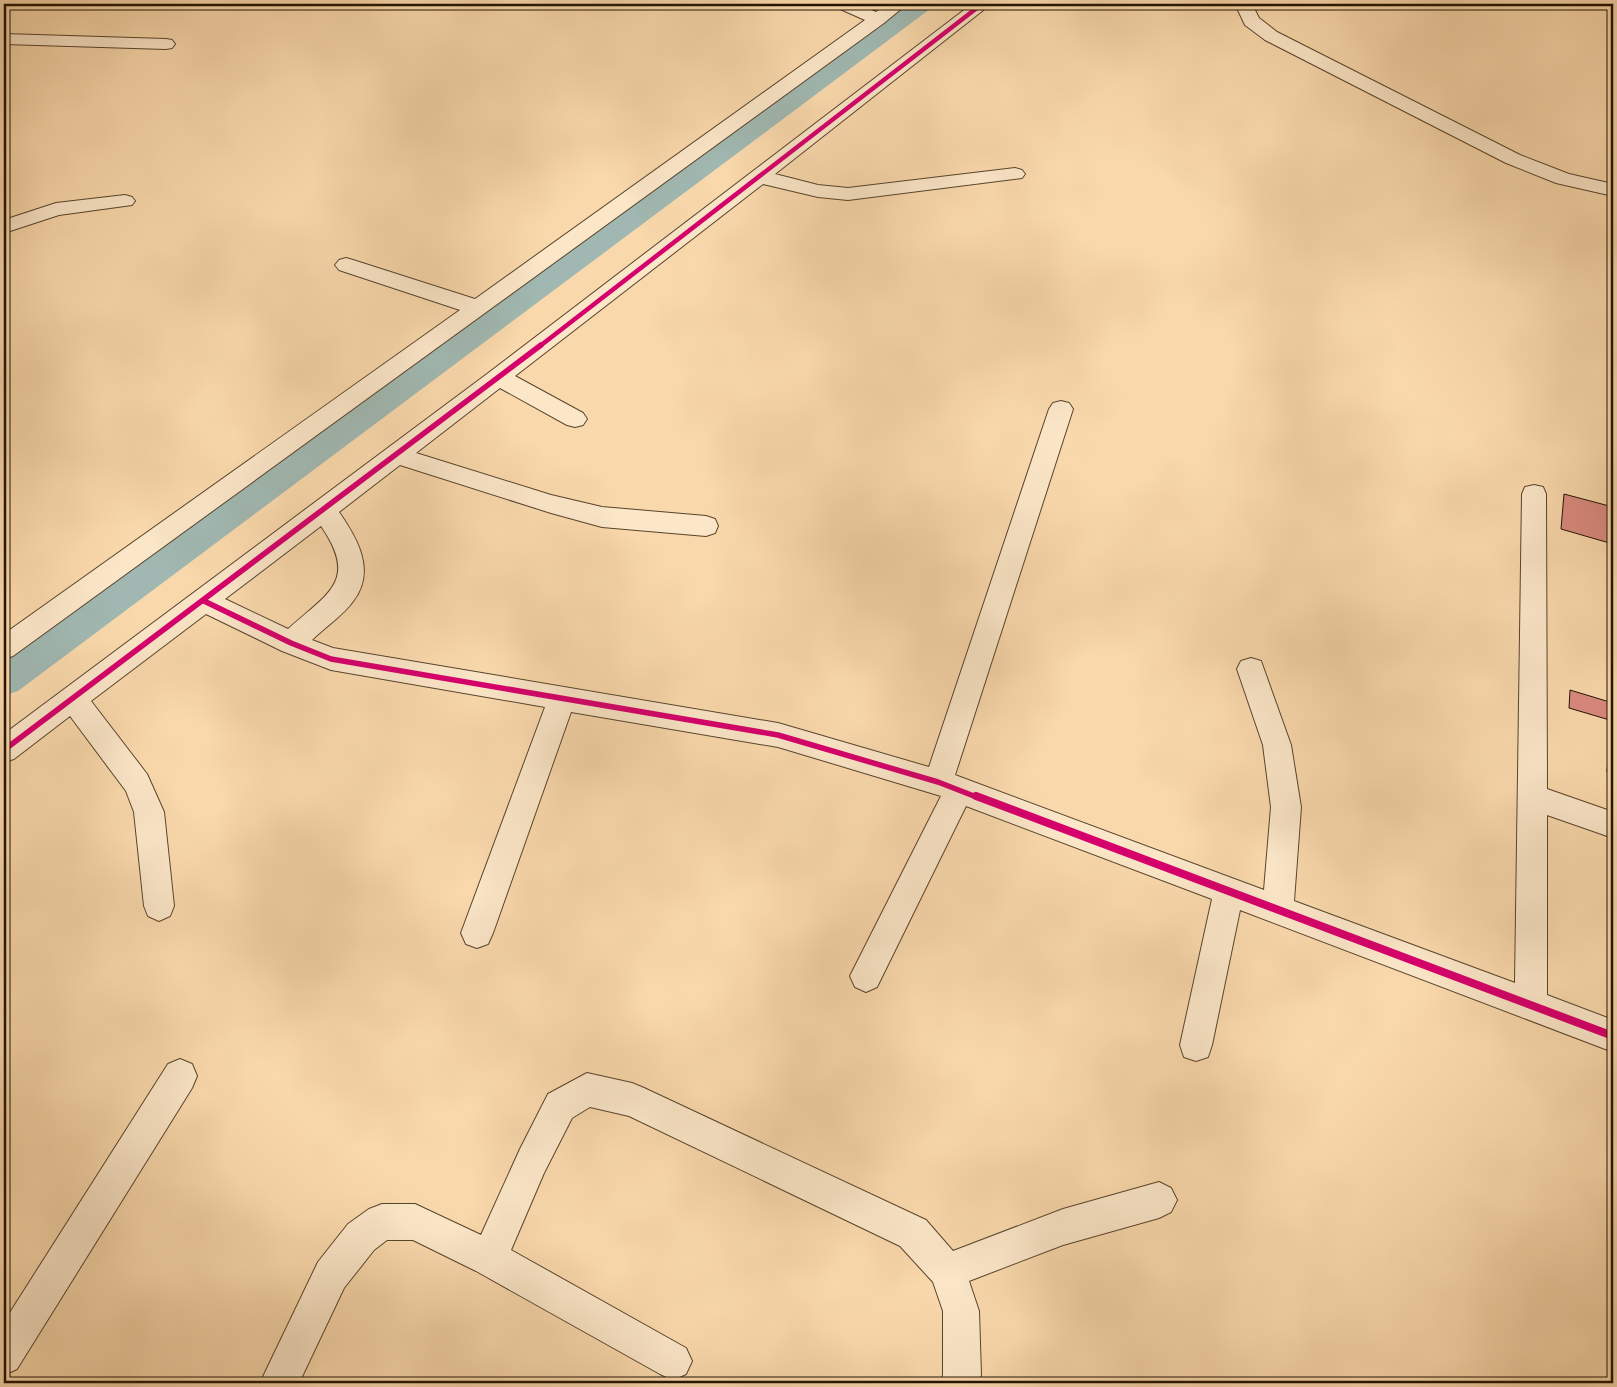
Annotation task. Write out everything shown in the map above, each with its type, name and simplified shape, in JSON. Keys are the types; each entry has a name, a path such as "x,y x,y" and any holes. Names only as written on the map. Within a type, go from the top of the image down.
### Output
{"street":[{"path":"844,4 878,19"},
{"path":"4,648 898,4"},
{"path":"4,750 204,601 761,177 982,4"},
{"path":"1244,4 1251,20 1271,36 1513,159 1563,179 1613,190"},
{"path":"4,39 166,44"},
{"path":"761,177 818,191 848,194 1015,174"},
{"path":"4,227 56,209 125,200"},
{"path":"346,265 478,308"},
{"path":"498,377 575,419"},
{"path":"866,976 948,786 1061,410"},
{"path":"396,455 551,504 602,517 706,526"},
{"path":"1532,1005 1534,494"},
{"path":"291,643 346,593 353,569 344,539 324,510"},
{"path":"204,601 291,643 331,659 778,735 948,786 1613,1036"},
{"path":"1251,669 1277,745 1286,807 1278,910"},
{"path":"477,934 562,698"},
{"path":"72,699 137,783 149,812 159,906"},
{"path":"1532,797 1613,824"},
{"path":"1196,1045 1229,891"},
{"path":"4,1356 180,1076"},
{"path":"488,1258 532,1161 560,1106 587,1090 632,1100 913,1233 947,1271 961,1311 962,1375 959,1383"},
{"path":"947,1271 1063,1227 1159,1200"},
{"path":"279,1383 331,1275 361,1237 382,1222 415,1222 488,1258 673,1361"}],"building":[{"path":"1564,494 1613,507 1613,544 1561,529"},
{"path":"1570,690 1613,703 1613,721 1569,708"},
{"path":"1610,733 1613,735 1613,774 1607,772"}],"waterway":[{"path":"4,679 921,4"}],"cycle path":[{"path":"4,750 495,380 982,4"},
{"path":"204,601 291,643 331,659 778,735 938,782 1613,1036"}]}
